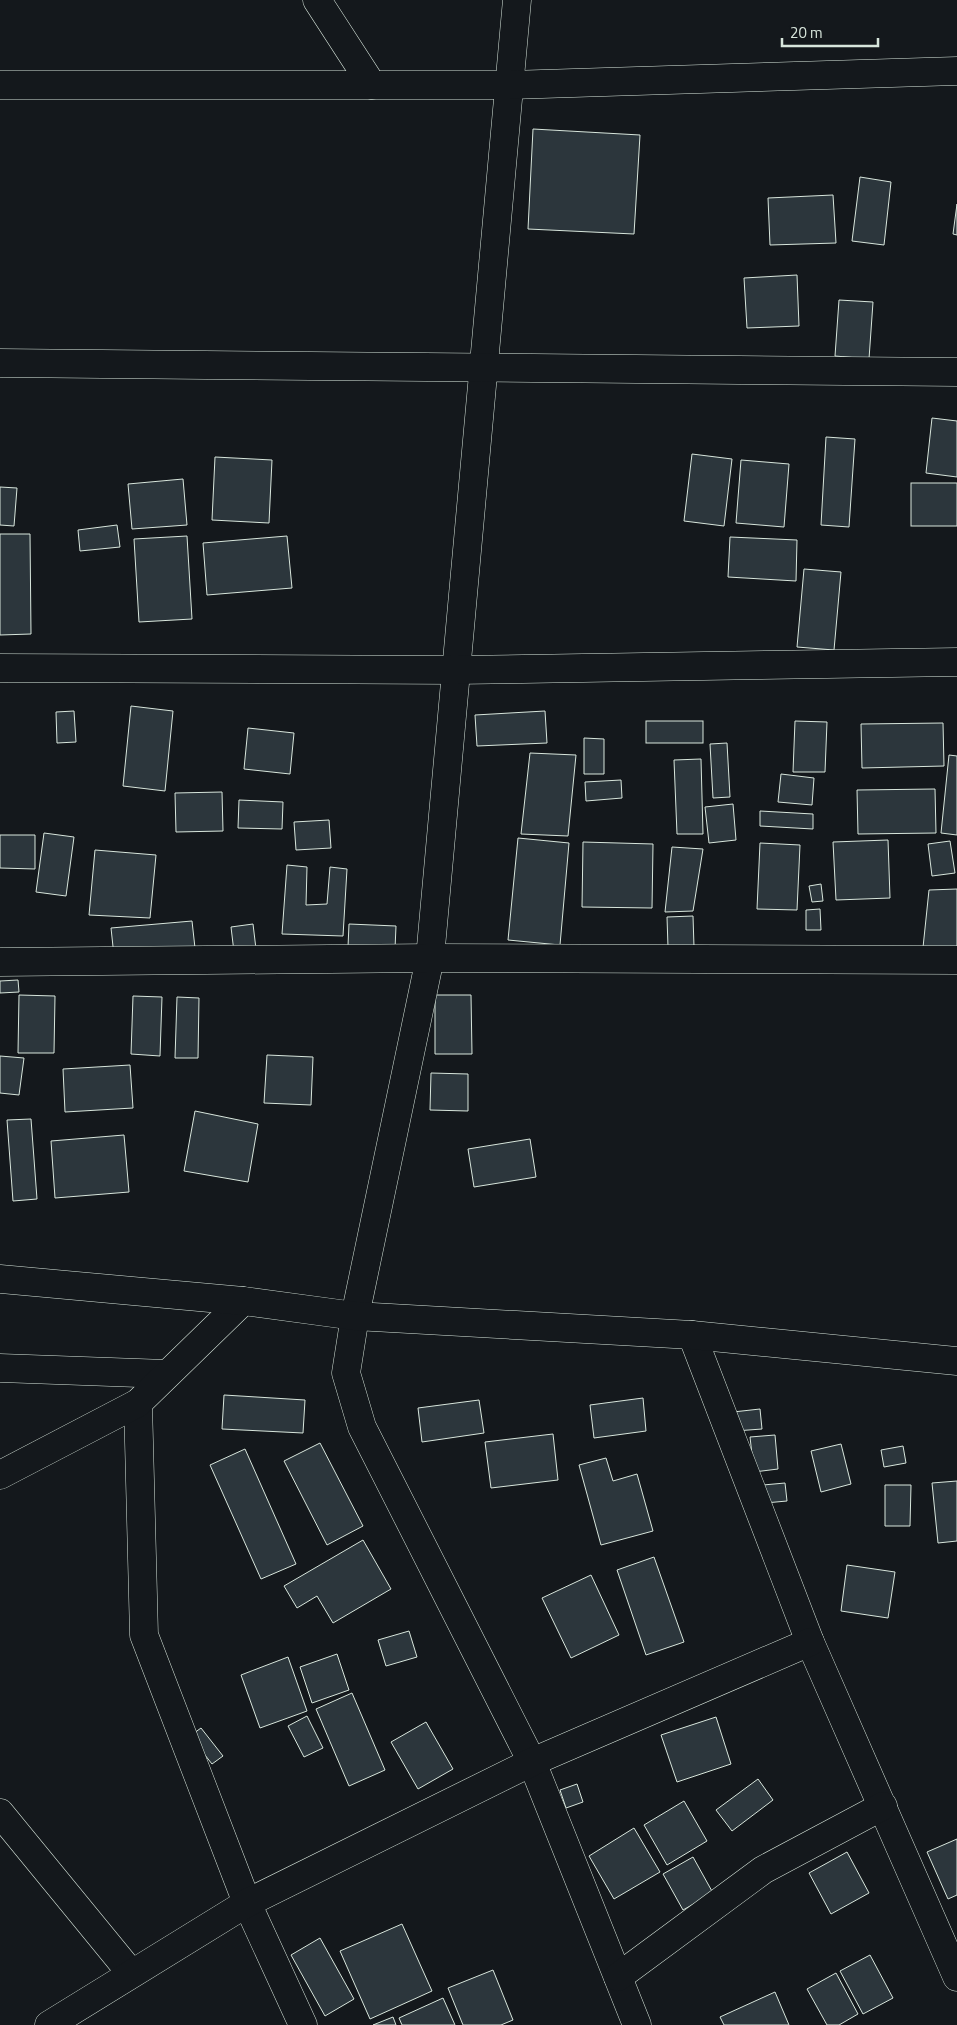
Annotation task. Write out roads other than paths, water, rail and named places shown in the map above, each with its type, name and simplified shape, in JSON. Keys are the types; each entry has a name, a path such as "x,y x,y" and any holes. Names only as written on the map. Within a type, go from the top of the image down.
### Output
{"main road":[{"path":"317,0 372,85"},
{"path":"518,0 430,958 355,1316 346,1373 362,1427 532,1762 637,2025"},
{"path":"0,85 510,86 957,70"},
{"path":"0,363 957,372"},
{"path":"0,668 456,670 957,662"},
{"path":"0,962 430,958 957,960"},
{"path":"0,1279 243,1301 355,1316 692,1335 957,1361"},
{"path":"0,1475 138,1403 243,1301"},
{"path":"692,1335 810,1642 957,1977"},
{"path":"0,1368 166,1374"},
{"path":"138,1403 144,1635 247,1902 303,2025"},
{"path":"49,2025 247,1902 532,1762 810,1642"},
{"path":"618,1977 763,1870 883,1806"},
{"path":"0,1813 131,1973"}]}
